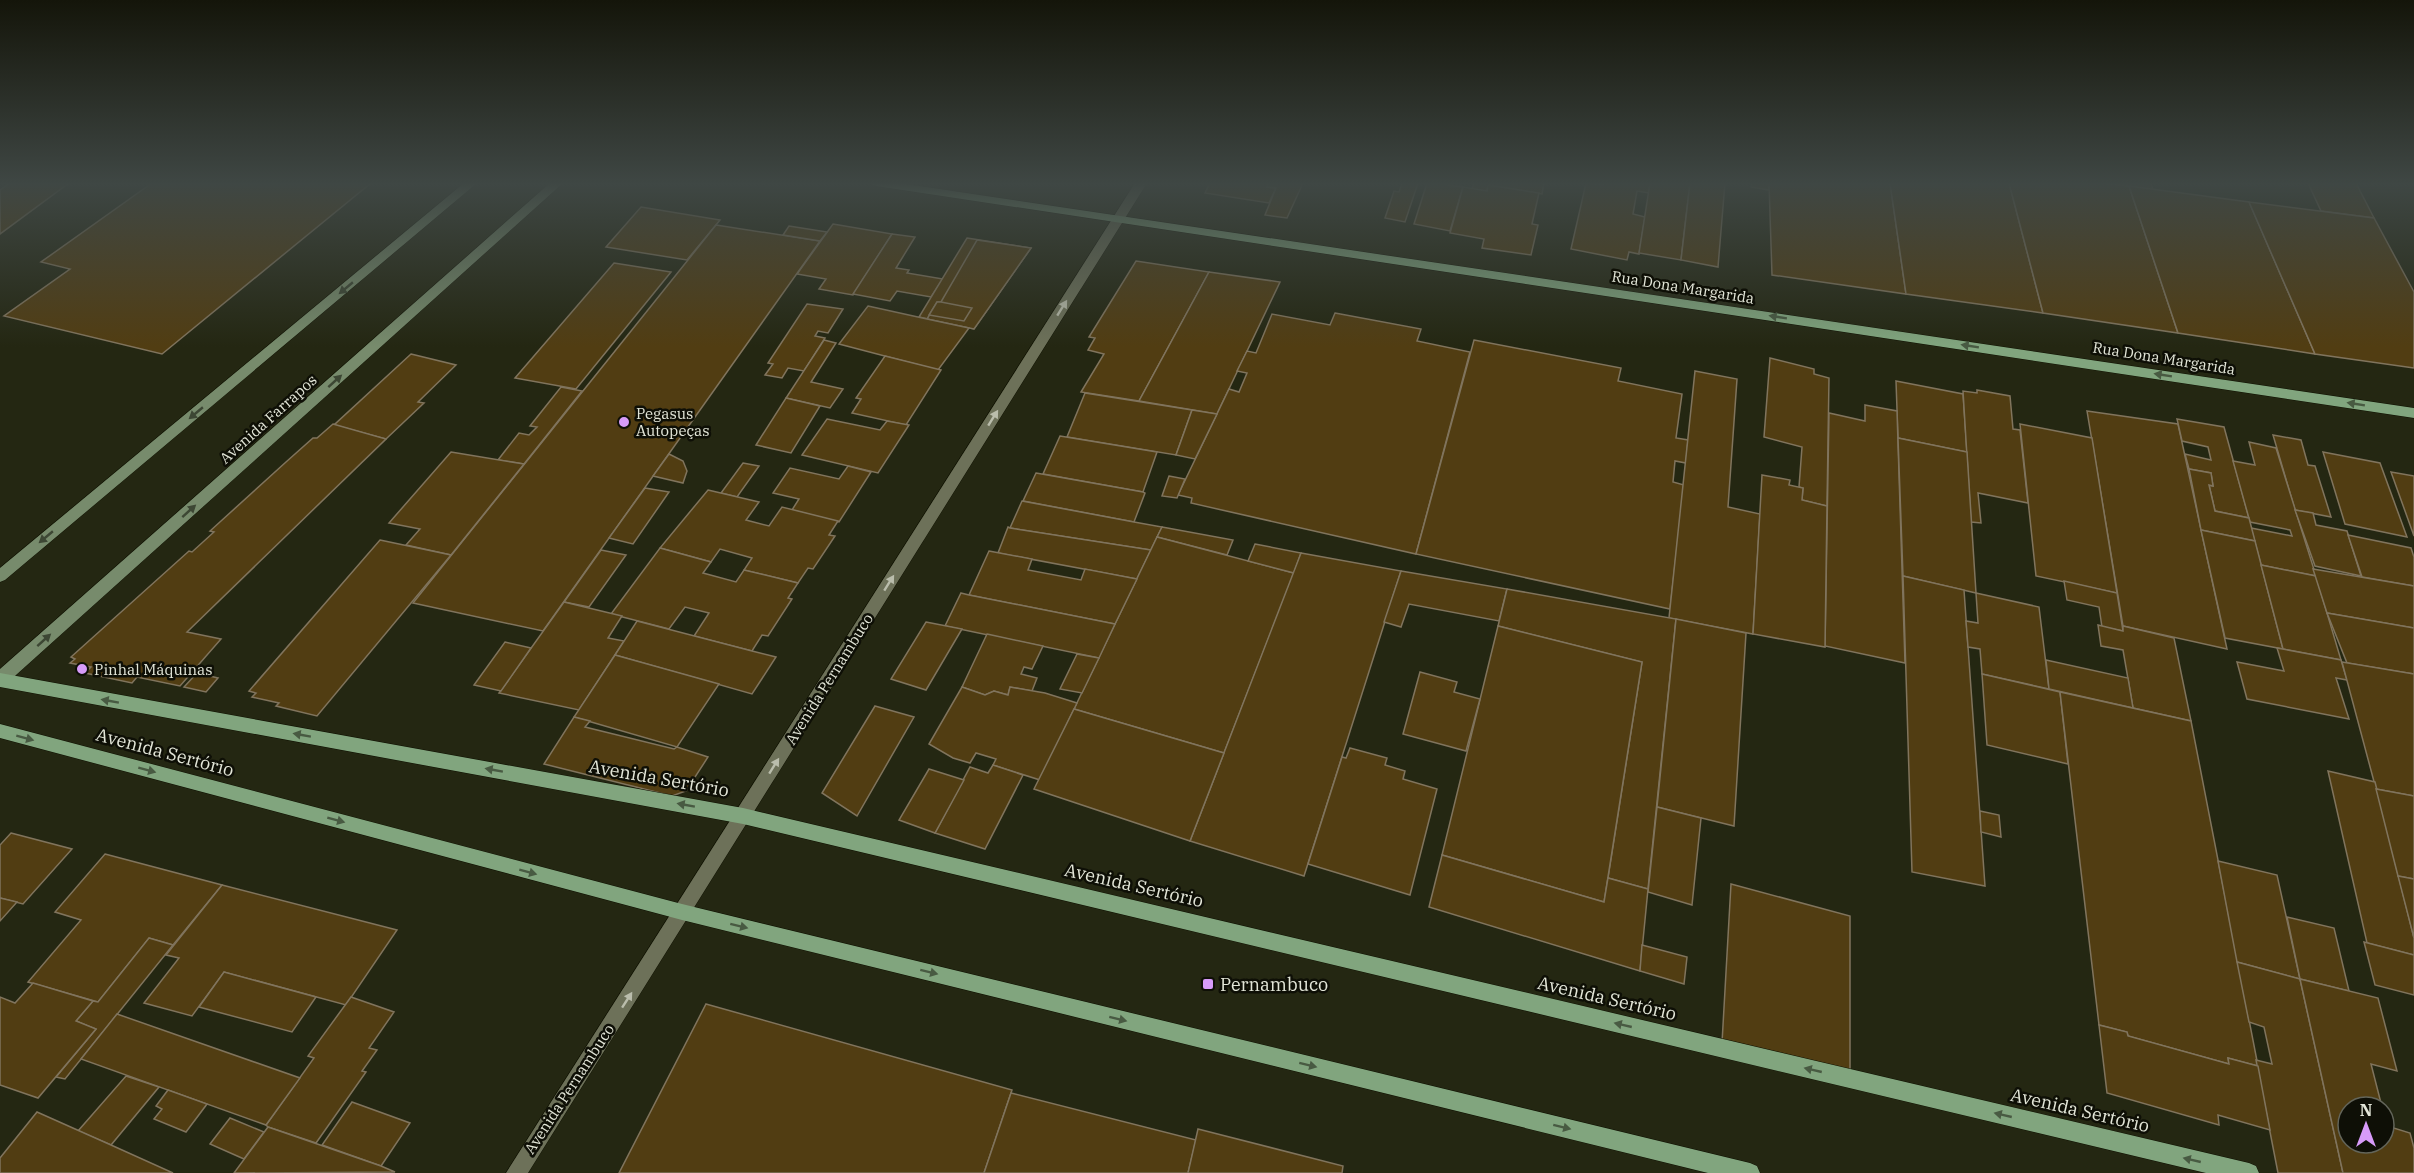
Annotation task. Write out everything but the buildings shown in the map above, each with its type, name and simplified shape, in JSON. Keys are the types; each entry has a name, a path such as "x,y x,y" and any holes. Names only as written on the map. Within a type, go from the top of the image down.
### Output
{"main road":[{"path":"0,576 405,238"},
{"name":"Avenida Farrapos","path":"0,680 496,238"},
{"name":"Rua Dona Margarida","path":"1244,238 2414,412"},
{"name":"Avenida Sertório","path":"0,680 743,816 2249,1173"},
{"name":"Avenida Sertório","path":"0,731 682,912 1750,1173"}],"street":[{"name":"Avenida Pernambuco","path":"516,1173 1106,238"}],"place":[{"name":"Pegasus Autopeças","path":"624,422"},
{"name":"Pinhal Máquinas","path":"82,669"},
{"name":"Pernambuco","path":"1208,984"}]}
